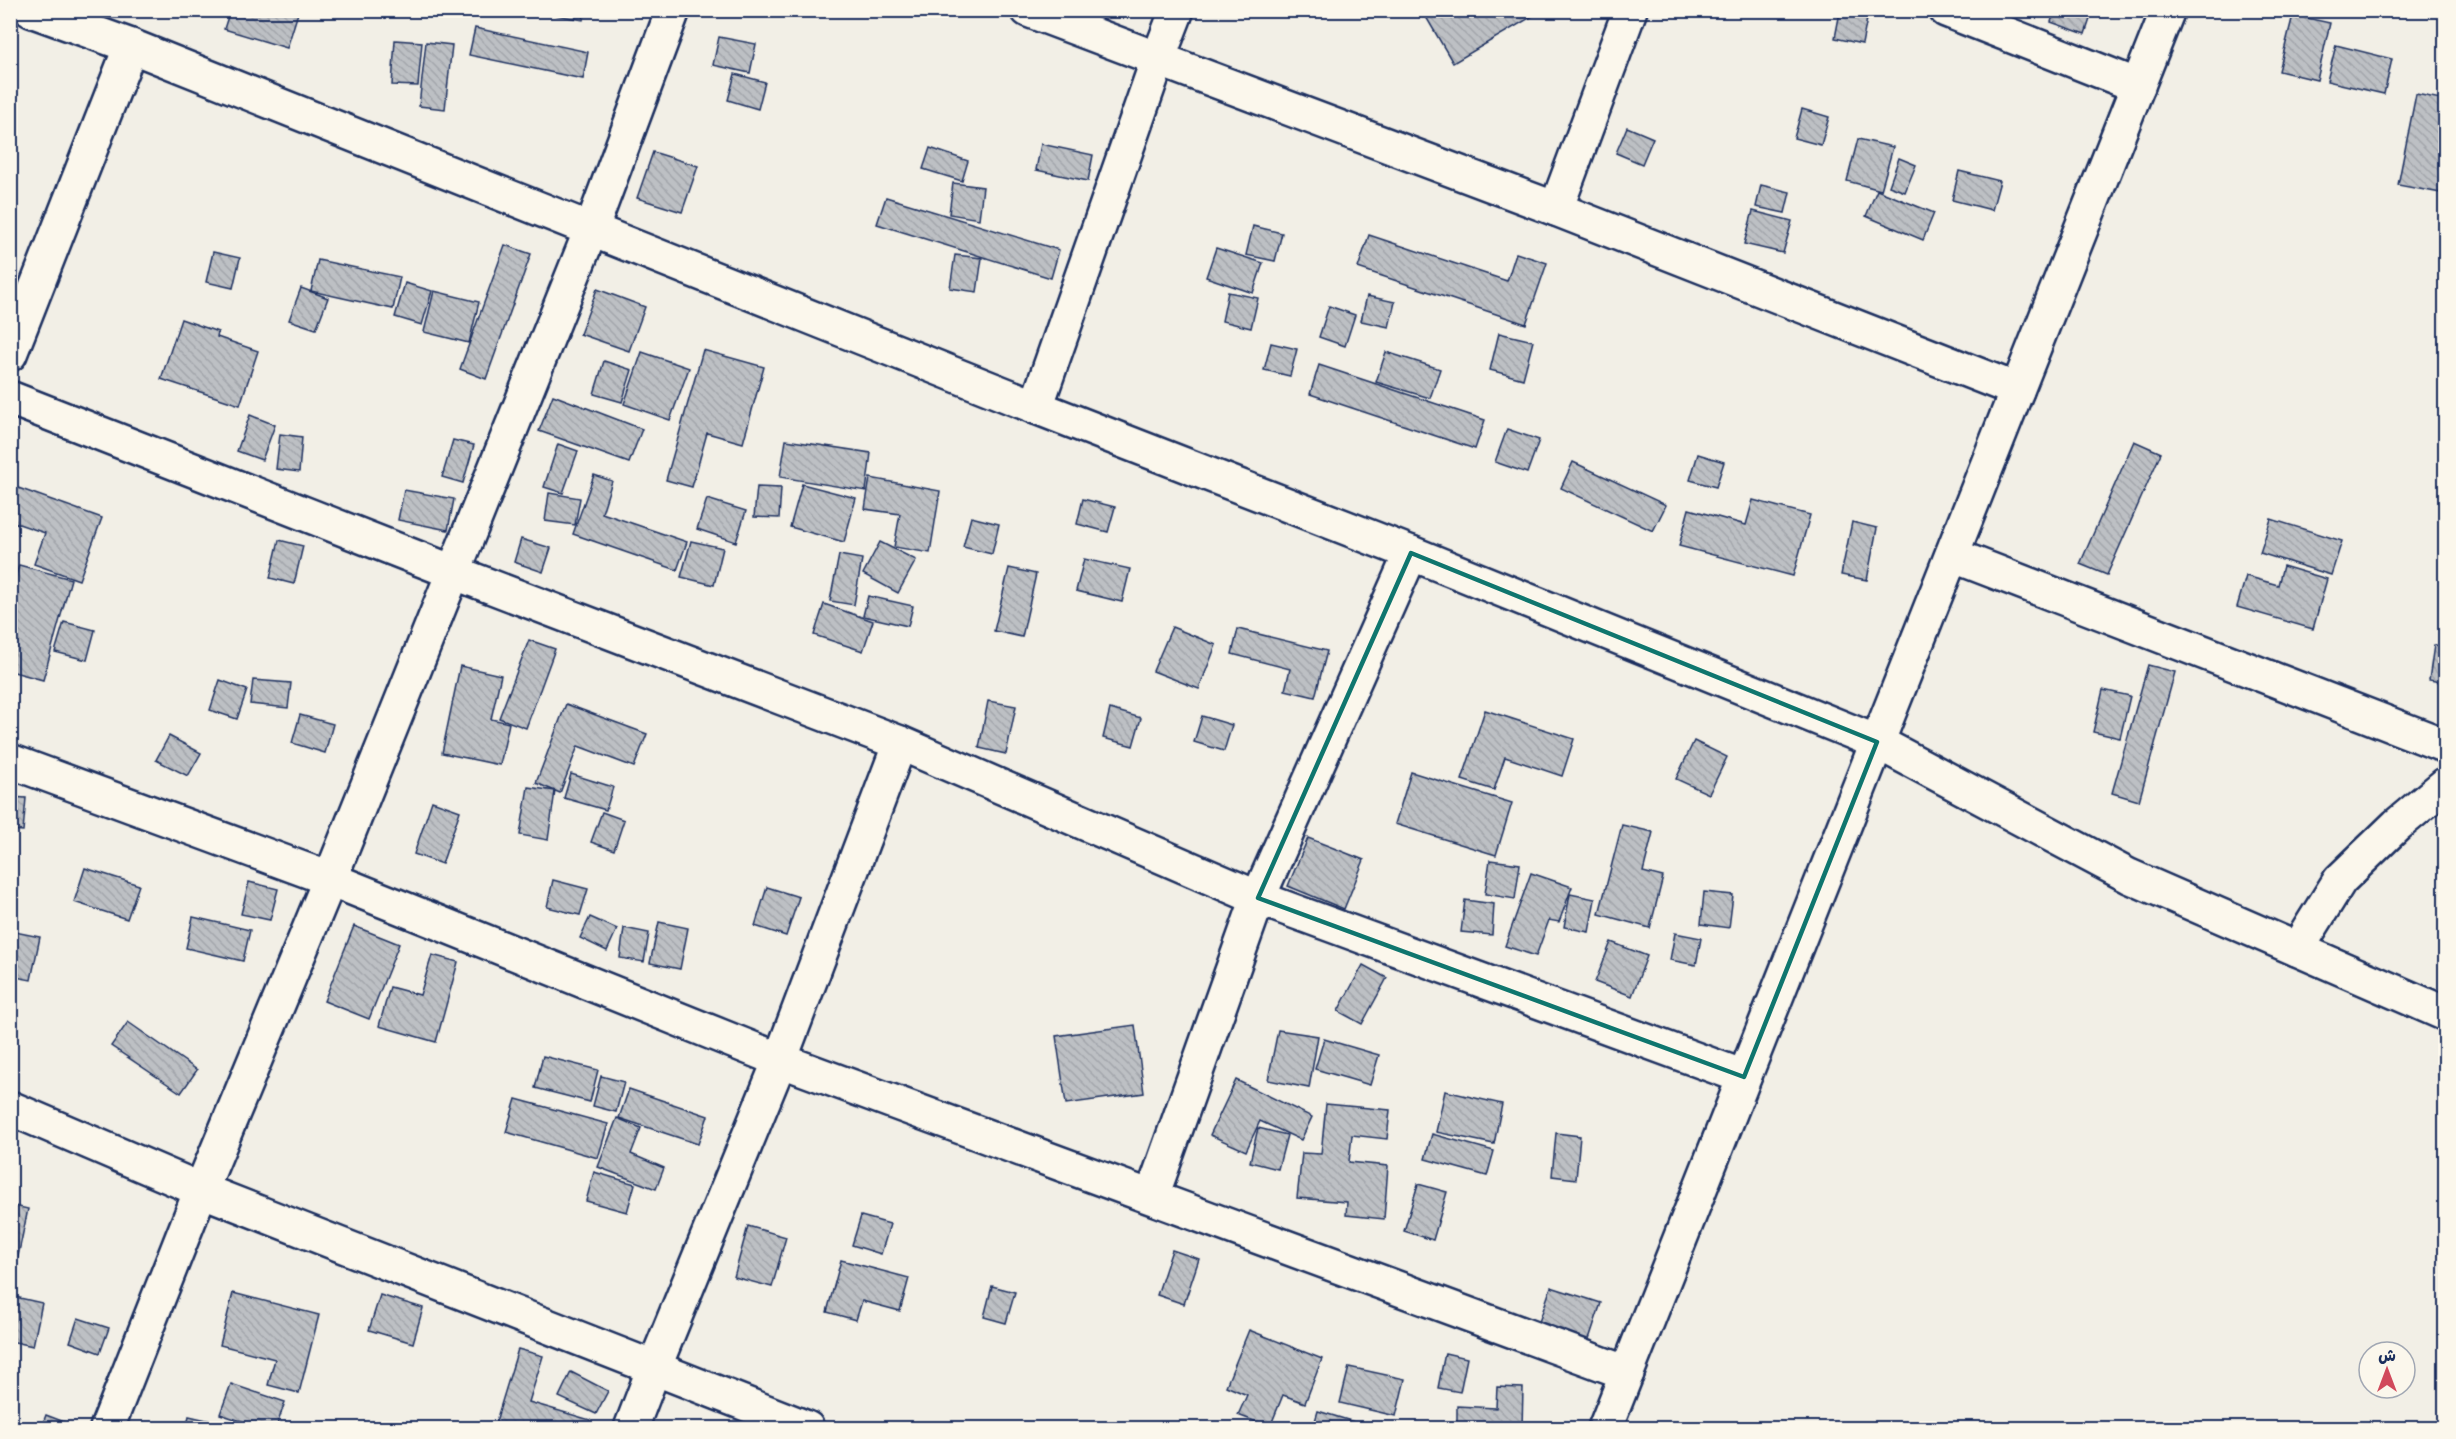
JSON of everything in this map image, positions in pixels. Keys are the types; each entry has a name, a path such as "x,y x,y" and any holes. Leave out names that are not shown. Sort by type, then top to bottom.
{"street":[{"path":"31,10 131,46 1036,407 1411,553 1877,742 2129,876 2445,1014"},
{"path":"108,1428 201,1190 330,879 591,230 673,10"},
{"path":"1028,10 1556,209 2017,390"},
{"path":"1036,407 1177,10"},
{"path":"1556,209 1630,10"},
{"path":"1946,10 2138,87"},
{"path":"1605,1428 2168,10"},
{"path":"10,354 131,46"},
{"path":"10,398 453,572 900,743 1258,898 1744,1077"},
{"path":"1152,1196 1258,898 1411,553"},
{"path":"1952,555 2445,746"},
{"path":"631,1428 780,1060 900,743"},
{"path":"10,761 330,879 780,1060 1627,1373"},
{"path":"2297,949 2340,880 2397,825 2445,784"},
{"path":"10,1108 201,1190 807,1428"}],"highlighted area":[{"path":"1411,553 1877,742 1744,1077 1258,898"}],"building":[{"path":"230,10 289,10 298,13 287,48 224,29"},
{"path":"556,10 585,10 583,20 555,15"},
{"path":"1422,10 1543,10 1453,63"},
{"path":"2055,10 2093,10 2085,34 2051,22"},
{"path":"1840,12 1867,19 1862,44 1835,38"},
{"path":"2293,15 2330,23 2317,80 2279,71"},
{"path":"475,28 588,52 583,79 469,55"},
{"path":"719,37 756,44 750,73 713,65"},
{"path":"395,40 422,42 418,86 392,85"},
{"path":"426,42 452,45 445,109 419,106"},
{"path":"2336,45 2392,59 2384,94 2327,81"},
{"path":"735,74 765,82 758,109 728,100"},
{"path":"2416,94 2446,100 2446,194 2398,185"},
{"path":"1802,109 1829,117 1821,145 1794,138"},
{"path":"1627,127 1653,138 1642,164 1616,153"},
{"path":"1858,139 1893,147 1881,190 1847,181"},
{"path":"1041,144 1093,155 1088,181 1036,170"},
{"path":"930,148 968,161 962,181 923,169"},
{"path":"653,152 698,166 682,212 637,198"},
{"path":"1899,158 1916,165 1905,192 1889,186"},
{"path":"1959,171 2000,181 1992,210 1952,200"},
{"path":"953,183 983,187 979,219 949,214"},
{"path":"1761,185 1790,192 1785,213 1756,207"},
{"path":"1877,190 1934,213 1923,240 1866,216"},
{"path":"886,197 1059,250 1051,278 877,224"},
{"path":"1753,211 1792,221 1783,253 1744,244"},
{"path":"1253,226 1282,233 1275,261 1246,255"},
{"path":"1369,235 1507,281 1516,253 1547,263 1526,324 1358,268"},
{"path":"505,245 531,254 486,379 460,369"},
{"path":"1216,248 1263,263 1253,293 1206,277"},
{"path":"213,252 240,258 233,288 206,282"},
{"path":"955,255 982,258 977,292 950,288"},
{"path":"318,260 400,277 393,309 311,291"},
{"path":"405,283 432,291 422,325 395,317"},
{"path":"301,288 328,298 316,329 289,320"},
{"path":"597,289 645,307 629,351 580,334"},
{"path":"434,291 479,302 469,343 424,332"},
{"path":"1228,292 1258,298 1251,328 1222,321"},
{"path":"1367,296 1395,302 1389,327 1361,321"},
{"path":"1329,306 1355,315 1345,346 1319,337"},
{"path":"181,319 218,332 217,337 258,351 240,405 161,379"},
{"path":"1499,333 1533,341 1523,379 1490,370"},
{"path":"1271,343 1297,349 1290,376 1264,370"},
{"path":"703,350 764,367 743,443 707,433 692,487 666,480"},
{"path":"642,352 689,368 670,420 624,404"},
{"path":"1386,352 1440,369 1430,398 1376,382"},
{"path":"604,361 632,370 622,402 594,394"},
{"path":"1319,365 1485,420 1475,449 1310,394"},
{"path":"553,395 642,429 629,463 539,431"},
{"path":"250,415 275,425 262,460 237,451"},
{"path":"1507,429 1539,440 1527,473 1495,462"},
{"path":"280,434 302,437 299,472 276,469"},
{"path":"453,440 474,445 463,483 442,477"},
{"path":"786,440 871,453 866,491 780,477"},
{"path":"2134,441 2161,453 2107,575 2080,564"},
{"path":"558,444 578,451 563,493 544,487"},
{"path":"1698,454 1724,462 1716,487 1690,480"},
{"path":"1573,462 1666,505 1653,531 1561,488"},
{"path":"594,475 612,481 602,513 687,542 677,570 573,534"},
{"path":"870,478 940,491 930,553 894,547 900,514 865,509"},
{"path":"802,484 856,498 844,542 790,527"},
{"path":"10,485 102,518 79,580 34,564 45,533 10,521"},
{"path":"757,487 781,488 779,518 754,517"},
{"path":"404,490 454,499 448,530 398,520"},
{"path":"549,493 580,498 575,525 545,521"},
{"path":"707,499 746,511 736,542 697,529"},
{"path":"1083,499 1115,507 1108,532 1077,524"},
{"path":"1753,500 1810,515 1793,576 1679,546 1689,509 1746,525"},
{"path":"971,517 999,524 992,554 963,547"},
{"path":"2271,519 2342,541 2331,575 2260,553"},
{"path":"1852,522 1877,528 1867,580 1841,575"},
{"path":"521,539 551,548 543,572 514,562"},
{"path":"279,540 303,546 294,584 270,578"},
{"path":"691,541 723,548 714,585 681,577"},
{"path":"880,542 916,560 898,593 863,574"},
{"path":"839,555 862,559 854,605 830,601"},
{"path":"1084,559 1130,569 1122,602 1076,591"},
{"path":"19,565 71,579 43,680 10,671 10,597"},
{"path":"2283,566 2327,579 2313,629 2237,607 2246,576 2278,585"},
{"path":"1009,568 1036,574 1022,637 994,631"},
{"path":"868,596 913,606 908,626 863,616"},
{"path":"824,604 873,621 863,651 814,635"},
{"path":"64,622 95,630 87,660 55,652"},
{"path":"1172,627 1216,645 1199,689 1153,671"},
{"path":"1238,629 1327,651 1315,697 1285,690 1290,669 1232,654"},
{"path":"529,640 555,649 526,728 499,718"},
{"path":"2434,645 2446,646 2446,683 2429,680"},
{"path":"2148,665 2175,672 2139,801 2112,793"},
{"path":"460,666 501,675 491,719 509,723 500,765 442,753"},
{"path":"220,680 247,690 237,719 210,710"},
{"path":"253,680 291,683 288,708 250,704"},
{"path":"2103,690 2130,696 2120,738 2093,732"},
{"path":"988,701 1016,706 1006,754 979,748"},
{"path":"566,704 647,734 634,767 578,746 560,793 536,783"},
{"path":"1110,709 1141,718 1133,746 1103,738"},
{"path":"1485,710 1574,739 1562,776 1505,757 1494,790 1462,780"},
{"path":"300,715 333,724 325,753 292,743"},
{"path":"1202,716 1232,725 1224,751 1194,742"},
{"path":"169,736 201,753 188,776 156,760"},
{"path":"1694,741 1727,757 1709,794 1676,779"},
{"path":"1411,772 1512,803 1496,855 1395,824"},
{"path":"571,774 613,787 606,810 564,798"},
{"path":"528,787 555,791 548,840 520,835"},
{"path":"10,797 26,798 23,831 10,830"},
{"path":"432,801 460,811 442,864 414,854"},
{"path":"602,812 624,820 614,850 591,842"},
{"path":"1622,825 1653,832 1643,872 1663,877 1650,928 1599,914"},
{"path":"1308,838 1364,860 1344,909 1288,886"},
{"path":"1490,860 1520,864 1515,899 1485,894"},
{"path":"85,868 139,885 127,919 74,902"},
{"path":"1531,873 1572,887 1559,922 1549,920 1536,956 1505,946"},
{"path":"553,880 588,889 580,915 547,907"},
{"path":"249,882 278,889 270,920 241,914"},
{"path":"767,887 799,897 786,936 755,926"},
{"path":"1704,892 1733,895 1729,928 1701,924"},
{"path":"1570,894 1595,899 1589,932 1564,927"},
{"path":"1465,900 1494,904 1492,935 1461,932"},
{"path":"193,917 250,930 243,961 186,948"},
{"path":"590,917 617,929 607,951 580,938"},
{"path":"659,922 688,928 680,969 650,963"},
{"path":"354,926 399,944 369,1019 324,1001"},
{"path":"624,928 649,933 644,962 620,958"},
{"path":"10,931 40,937 31,980 10,976"},
{"path":"1675,933 1701,938 1696,965 1670,960"},
{"path":"1611,942 1647,956 1632,996 1595,982"},
{"path":"432,955 458,962 436,1042 379,1026 390,987 420,995"},
{"path":"1363,965 1387,978 1362,1024 1338,1011"},
{"path":"128,1022 197,1070 181,1093 111,1046"},
{"path":"1135,1025 1144,1093 1066,1104 1056,1036"},
{"path":"1278,1030 1318,1036 1309,1088 1268,1080"},
{"path":"1324,1039 1379,1055 1370,1085 1315,1069"},
{"path":"543,1056 598,1070 590,1102 535,1088"},
{"path":"601,1076 624,1082 616,1112 593,1106"},
{"path":"1236,1080 1312,1117 1301,1140 1260,1121 1246,1151 1210,1135"},
{"path":"629,1089 708,1116 698,1144 619,1118"},
{"path":"1445,1091 1502,1104 1494,1144 1436,1132"},
{"path":"516,1099 608,1124 598,1158 506,1132"},
{"path":"1326,1104 1390,1110 1387,1139 1352,1135 1349,1162 1388,1166 1384,1219 1346,1215 1347,1202 1297,1198 1302,1153 1321,1154"},
{"path":"617,1118 641,1128 631,1154 664,1168 656,1189 598,1167"},
{"path":"1258,1128 1287,1135 1278,1169 1250,1162"},
{"path":"1556,1133 1580,1136 1576,1179 1552,1176"},
{"path":"1432,1134 1494,1151 1487,1176 1425,1159"},
{"path":"594,1172 635,1184 627,1212 586,1201"},
{"path":"1418,1184 1447,1192 1433,1240 1404,1231"},
{"path":"10,1205 28,1209 13,1280 10,1279"},
{"path":"861,1216 890,1224 881,1254 852,1245"},
{"path":"748,1226 786,1237 772,1287 734,1277"},
{"path":"1172,1250 1199,1259 1184,1304 1157,1295"},
{"path":"841,1260 909,1278 900,1311 862,1301 856,1320 827,1312"},
{"path":"992,1286 1015,1292 1006,1323 984,1317"},
{"path":"1551,1287 1601,1303 1588,1342 1538,1325"},
{"path":"233,1293 319,1315 299,1393 268,1385 275,1359 220,1345"},
{"path":"380,1295 423,1308 413,1343 369,1330"},
{"path":"11,1296 42,1303 33,1346 10,1341"},
{"path":"78,1318 109,1328 100,1353 70,1342"},
{"path":"1249,1330 1322,1359 1305,1403 1283,1395 1270,1427 1238,1415 1247,1395 1226,1386"},
{"path":"518,1349 543,1356 529,1402 590,1420 588,1428 494,1428"},
{"path":"1445,1353 1467,1358 1460,1392 1438,1388"},
{"path":"1349,1367 1405,1379 1396,1416 1340,1403"},
{"path":"571,1372 608,1391 596,1414 559,1397"},
{"path":"231,1384 285,1402 276,1428 262,1428 220,1414"},
{"path":"1497,1387 1523,1388 1522,1428 1457,1428 1457,1406 1496,1408"},
{"path":"1318,1411 1361,1424 1359,1428 1313,1428"},
{"path":"46,1415 80,1428 41,1428"},
{"path":"189,1416 216,1422 215,1428 186,1428"}]}
